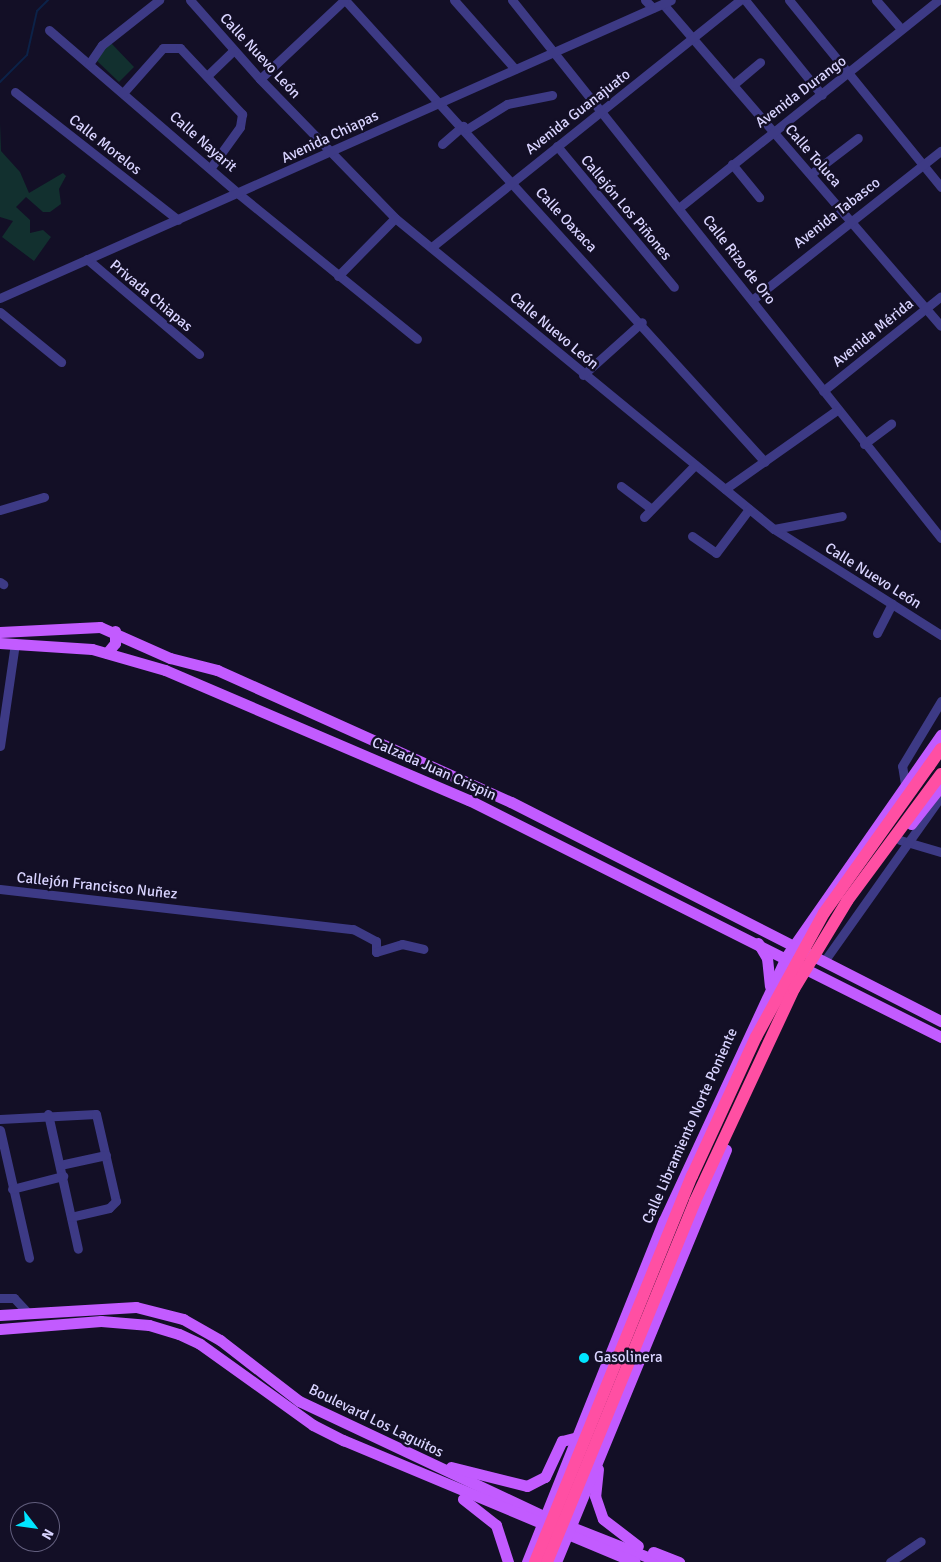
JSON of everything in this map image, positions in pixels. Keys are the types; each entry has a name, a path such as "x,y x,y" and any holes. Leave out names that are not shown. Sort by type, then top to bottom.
{"highway":[{"name":"Calle Libramiento Norte Poniente","path":"535,1562 692,1176 760,1029 824,913 941,748"},
{"path":"547,1562 695,1201 794,989 847,901 941,774"}],"main road":[{"name":"Calzada Juan Crispin","path":"0,632 100,626 114,630 170,658 217,670 511,802 822,958 941,1021"},
{"path":"92,649 90,636 100,626"},
{"path":"108,653 115,643 114,630"},
{"name":"Calzada Juan Crispin","path":"0,643 92,649 165,670 469,800 811,969 941,1037"},
{"name":"Calle Libramiento Norte Poniente","path":"527,1562 681,1180 786,957 793,944 941,735"},
{"path":"556,1562 720,1163 811,969 822,958 941,786"},
{"path":"768,932 784,933 807,924"},
{"path":"758,943 771,975 769,993"},
{"name":"Boulevard Los Laguitos","path":"0,1315 136,1307 183,1320 220,1340 299,1401 544,1521"},
{"name":"Boulevard Los Laguitos","path":"0,1329 101,1321 150,1325 178,1334 200,1344 313,1425 416,1472 544,1521"},
{"path":"422,1461 527,1486 545,1477 562,1441 578,1437"},
{"path":"600,1454 595,1496 603,1519 625,1540 679,1562"},
{"path":"416,1472 484,1512 503,1536 508,1562"},
{"path":"544,1521 635,1562"},
{"path":"568,1531 660,1562"}],"street":[{"path":"89,64 102,45 159,0"},
{"name":"Calle Nuevo León","path":"190,0 260,79 395,218 433,246 583,374 774,529 941,635"},
{"path":"260,79 345,0"},
{"name":"Calle Oaxaca","path":"345,0 465,127 511,180 642,322 765,462"},
{"path":"454,0 515,69"},
{"name":"Calle Rizo de Oro","path":"512,0 556,51 601,111 680,207 837,410 941,538"},
{"path":"644,0 653,8"},
{"name":"Avenida Guanajuato","path":"433,246 511,180 557,146 740,0"},
{"path":"745,0 822,96"},
{"path":"789,0 851,72 921,164 941,187"},
{"path":"876,0 901,29"},
{"name":"Avenida Durango","path":"680,207 773,130 822,96 938,0"},
{"name":"Avenida Chiapas","path":"0,298 86,259 240,195 331,151 667,2"},
{"name":"Calle Toluca","path":"667,2 694,38 941,326"},
{"name":"Calle Nayarit","path":"49,30 212,166 240,195 417,339"},
{"path":"123,92 167,46 180,48 243,118 212,166"},
{"path":"207,76 234,50"},
{"path":"734,84 760,62"},
{"name":"Calle Morelos","path":"15,92 178,220"},
{"path":"442,144 465,127 507,104 552,95"},
{"path":"811,174 858,138"},
{"name":"Callejón Los Piñones","path":"557,146 674,287"},
{"name":"Avenida Tabasco","path":"752,300 921,164 941,151"},
{"path":"732,164 759,197"},
{"path":"338,276 395,218"},
{"name":"Privada Chiapas","path":"86,259 199,354"},
{"name":"Avenida Mérida","path":"823,391 941,296"},
{"path":"0,312 62,362"},
{"path":"583,374 642,322"},
{"path":"725,489 837,410"},
{"path":"864,444 891,424"},
{"path":"644,517 695,465"},
{"path":"621,486 651,509"},
{"path":"0,510 44,497"},
{"path":"692,536 716,553 749,509"},
{"path":"774,529 842,516"},
{"path":"877,633 892,604"},
{"path":"0,746 15,643"},
{"path":"905,784 902,766 941,701"},
{"path":"941,796 902,841 941,852"},
{"name":"Callejón Francisco Nuñez","path":"0,889 192,909 353,929 376,941 376,952 402,944 424,949"},
{"path":"0,1119 48,1114 96,1114 115,1204 71,1217"},
{"path":"48,1114 78,1249"},
{"path":"0,1130 29,1258"},
{"path":"60,1166 106,1155"},
{"path":"12,1188 63,1176"},
{"path":"0,1298 14,1298 28,1313"},
{"path":"890,1562 921,1541"}],"green space":[{"path":"111,43 134,67 119,82 95,59"},
{"path":"0,123 1,151 20,172 29,193 63,173 66,176 59,189 61,204 50,212 43,212 26,197 16,207 30,220 30,233 43,230 51,237 34,261 2,237 13,221 0,217"}],"waterway":[{"path":"0,82 27,55 37,11 48,0"}],"place":[{"name":"Gasolinera","path":"584,1358"}]}
